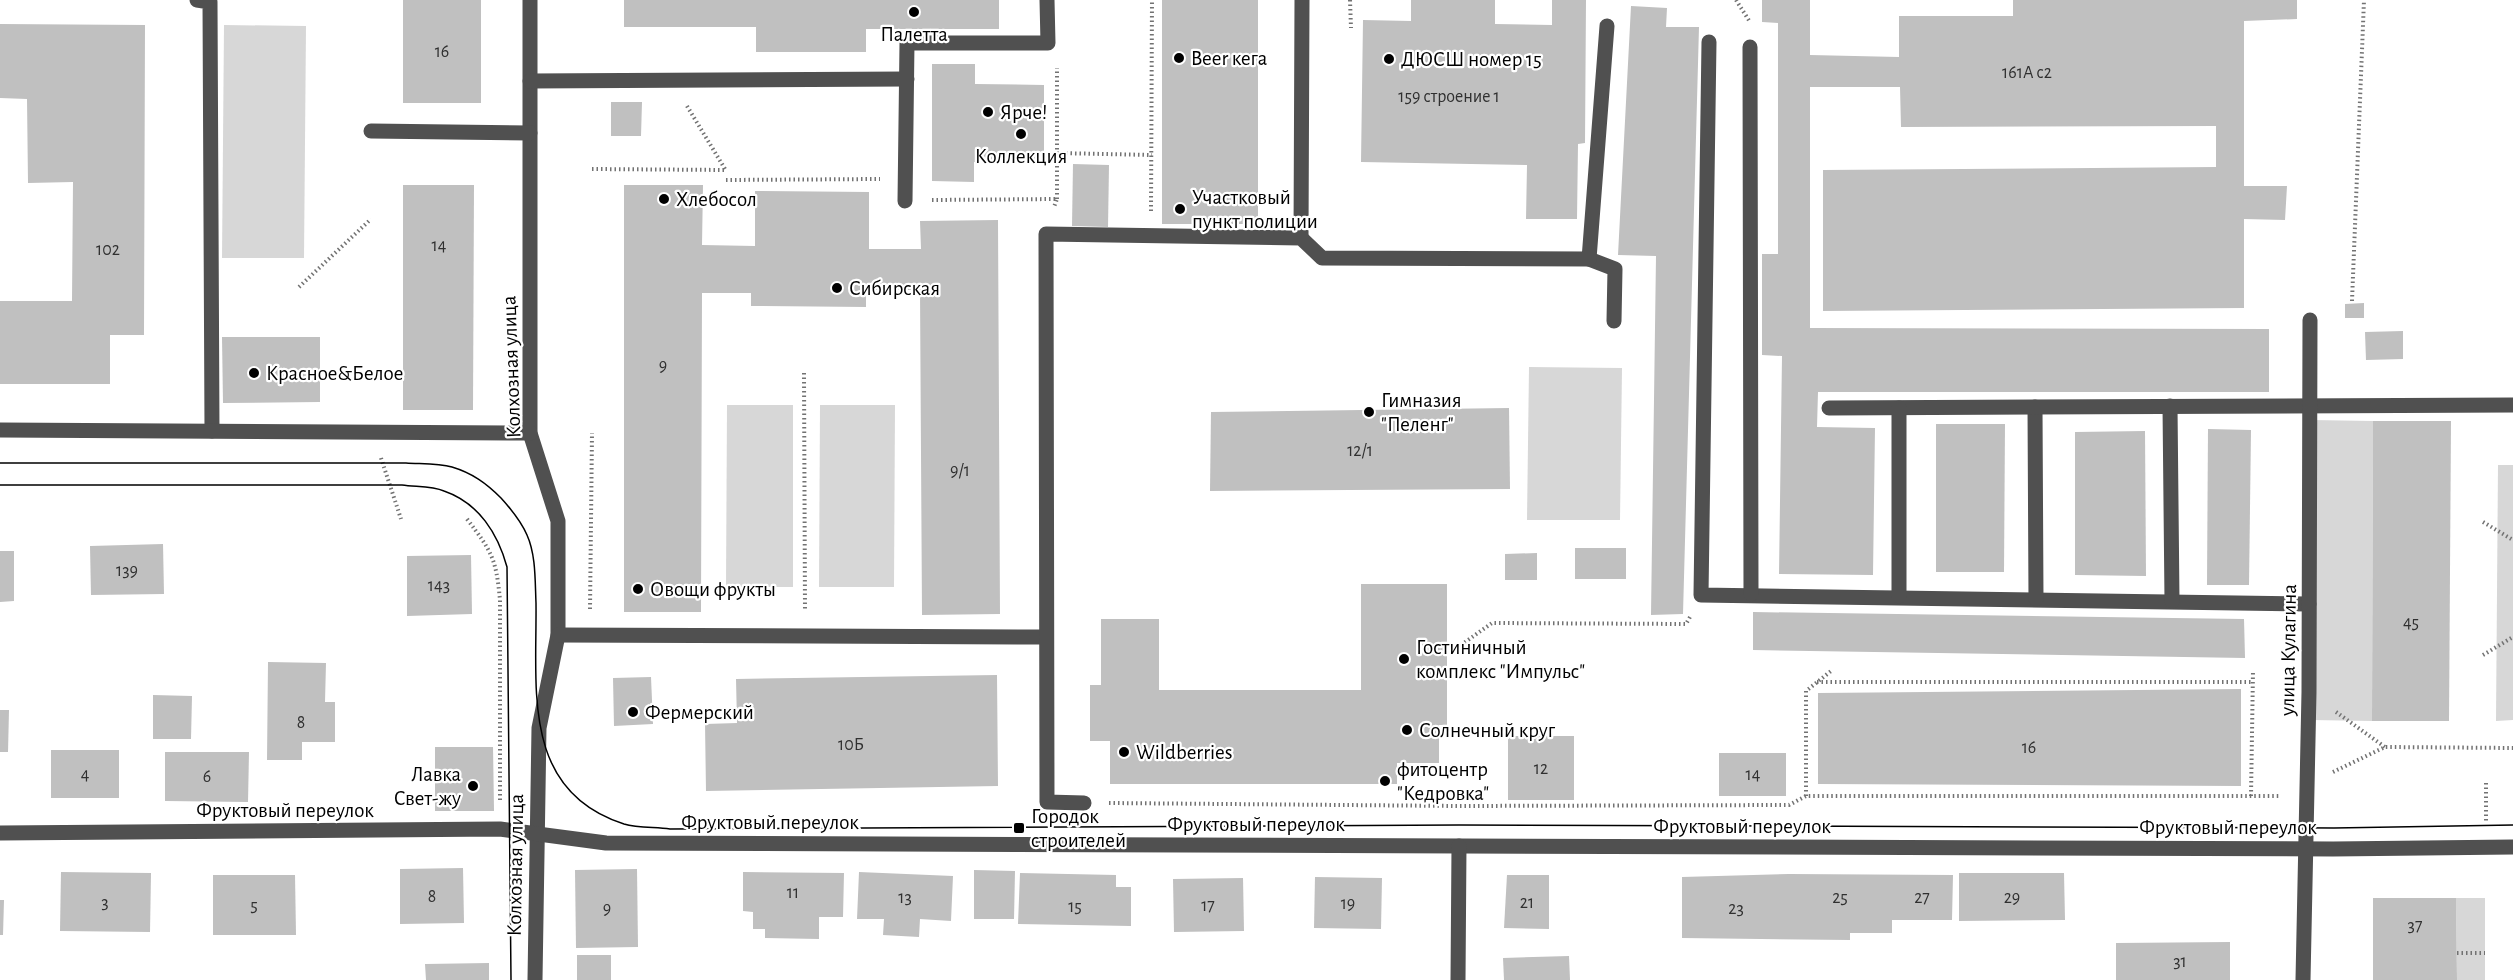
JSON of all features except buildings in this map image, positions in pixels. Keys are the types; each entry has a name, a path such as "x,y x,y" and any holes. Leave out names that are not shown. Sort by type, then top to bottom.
{"street":[{"path":"197,0 210,2 212,431"},
{"name":"Колхозная улица","path":"530,0 530,433 558,521 558,635 539,728 535,980"},
{"path":"905,201 907,43 1048,43 1047,0"},
{"path":"1301,238 1302,0"},
{"path":"1589,259 1607,26"},
{"path":"1709,42 1701,595 1899,596 2309,604"},
{"path":"1750,47 1751,594"},
{"path":"530,81 907,80"},
{"path":"371,131 530,133"},
{"path":"1084,803 1047,802 1046,234 1301,238 1322,258 1589,259 1615,269 1614,321"},
{"name":"улица Кулагина","path":"2303,980 2309,692 2310,320"},
{"path":"1828,408 2513,405"},
{"path":"2170,406 2172,601"},
{"path":"2035,407 2036,599"},
{"path":"1899,408 1899,596"},
{"path":"0,430 530,433"},
{"path":"558,635 1045,637"},
{"name":"Фруктовый переулок","path":"0,832 500,829 606,843 2513,847"},
{"path":"1458,980 1459,846"}],"path":[{"path":"1151,235 1152,0"},
{"path":"1350,0 1352,28"},
{"path":"2352,301 2364,0"},
{"path":"1046,234 1057,199 1058,66 1048,43"},
{"path":"592,169 726,170 671,80"},
{"path":"1057,153 1152,155"},
{"path":"726,180 905,179"},
{"path":"905,201 1057,199"},
{"path":"299,287 371,219"},
{"path":"804,373 805,636"},
{"path":"372,432 401,519"},
{"path":"590,635 592,433"},
{"path":"468,519 490,549 497,569 500,600 500,829"},
{"path":"2483,522 2513,540"},
{"path":"1461,645 1492,623 1686,624 1701,595"},
{"path":"2483,655 2513,637"},
{"path":"1806,796 1806,691 1831,671"},
{"path":"2251,796 2253,671"},
{"path":"1817,682 2253,682"},
{"path":"2309,692 2385,747"},
{"path":"1084,803 1459,806 1789,805 1806,796 2251,796 2306,790 2385,747 2513,748"},
{"path":"2485,847 2486,783"},
{"path":"2457,953 2485,953"}],"shaded area":[{"path":"224,25 306,26 304,258 222,258"},
{"path":"1529,367 1622,368 1620,520 1527,520"},
{"path":"727,405 793,405 793,587 726,587"},
{"path":"820,405 895,405 894,587 819,587"},
{"path":"2311,420 2373,421 2372,721 2311,720"},
{"path":"2498,465 2513,465 2513,720 2496,721"},
{"path":"2456,898 2485,898 2485,980 2457,980"}],"tram line":[{"path":"0,463 406,463 447,466 472,475 490,488 516,515 530,543 535,577 537,702 542,733 551,762 567,788 591,809 624,824 635,826 670,829 1459,825 2334,828 2513,825"},
{"path":"0,485 402,485 439,489 456,496 477,512 492,532 507,567 511,980"}],"place":[{"name":"Палетта","path":"914,12"},
{"name":"Beer кега","path":"1179,58"},
{"name":"ДЮСШ номер 15","path":"1389,59"},
{"name":"Ярче!","path":"988,112"},
{"name":"Коллекция","path":"1021,134"},
{"name":"Хлебосол","path":"664,199"},
{"name":"Участковый пункт полиции","path":"1180,209"},
{"name":"Сибирская","path":"837,288"},
{"name":"Красное&Белое","path":"254,373"},
{"name":"Гимназия \"Пеленг\"","path":"1369,412"},
{"name":"Овощи фрукты","path":"638,589"},
{"name":"Гостиничный комплекс \"Импульс\"","path":"1404,659"},
{"name":"Фермерский","path":"633,712"},
{"name":"Солнечный круг","path":"1407,730"},
{"name":"Wildberries","path":"1124,752"},
{"name":"фитоцентр \"Кедровка\"","path":"1385,781"},
{"name":"Лавка Свет-жу","path":"473,786"},
{"name":"Городок строителей","path":"1019,828"}]}
